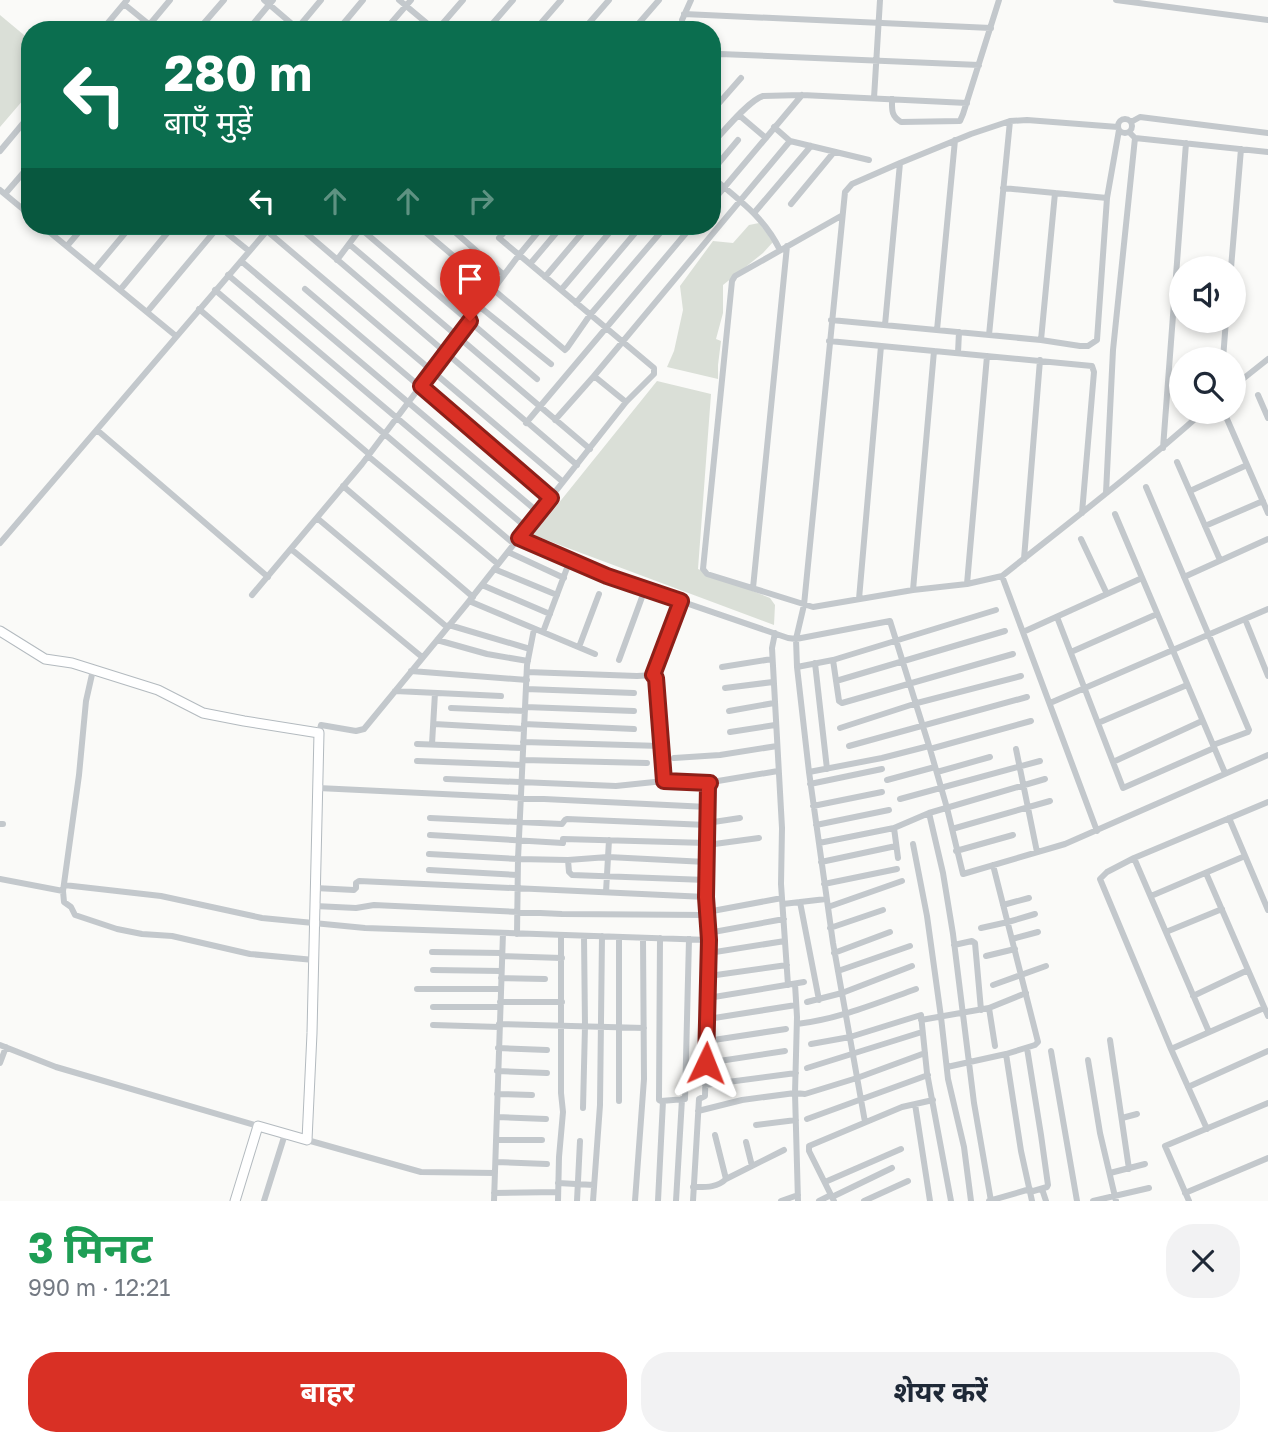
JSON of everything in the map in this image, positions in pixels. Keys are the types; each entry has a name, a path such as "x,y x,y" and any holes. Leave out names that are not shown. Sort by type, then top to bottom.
{"street":[{"path":"155,21 170,0"},
{"path":"206,21 224,0"},
{"path":"304,21 321,0"},
{"path":"346,21 363,0"},
{"path":"399,0 408,3 427,21"},
{"path":"444,21 463,0"},
{"path":"494,21 513,0"},
{"path":"543,21 561,0"},
{"path":"591,21 609,0"},
{"path":"641,21 659,0"},
{"path":"679,0 689,3 682,21"},
{"path":"874,98 880,0"},
{"path":"892,99 891,111 903,123 957,122 961,119 999,0"},
{"path":"1116,0 1165,3 1268,20"},
{"path":"109,21 125,2 143,21"},
{"path":"255,21 269,2 289,21"},
{"path":"393,21 408,3"},
{"path":"684,14 991,29"},
{"path":"721,54 979,65"},
{"path":"721,101 741,78"},
{"path":"721,135 757,97 802,94 967,103"},
{"path":"721,191 802,94"},
{"path":"740,116 766,138"},
{"path":"831,320 1088,346 1097,340 1107,198 1119,122 1123,119 1131,122 1140,117 1268,133"},
{"path":"865,1122 830,928 810,784 796,639 804,605 845,192 852,184 900,163 1010,121 1027,120 1118,129 1124,133 1129,132 1135,138 1268,152"},
{"path":"989,335 1010,121"},
{"path":"1129,132 1131,122"},
{"path":"0,151 21,126"},
{"path":"774,128 790,141 869,160"},
{"path":"1106,493 1113,350 1135,138"},
{"path":"721,160 738,140"},
{"path":"721,224 790,141"},
{"path":"937,330 955,141"},
{"path":"1163,447 1186,143"},
{"path":"754,213 811,146"},
{"path":"1232,256 1241,149"},
{"path":"791,204 834,152"},
{"path":"885,325 900,163"},
{"path":"21,174 2,192 21,208"},
{"path":"721,184 754,213 772,234 780,250"},
{"path":"1003,188 1107,198"},
{"path":"1041,340 1055,193"},
{"path":"841,216 735,276 731,284 703,569 706,574 813,607 967,584 1002,576 1189,424"},
{"path":"53,235 176,336"},
{"path":"67,246 76,235"},
{"path":"95,269 123,235"},
{"path":"120,290 166,235"},
{"path":"146,312 211,235"},
{"path":"230,235 249,251"},
{"path":"0,543 263,235"},
{"path":"277,235 563,482"},
{"path":"308,235 577,465"},
{"path":"337,260 356,235"},
{"path":"371,235 537,379"},
{"path":"429,235 565,349 590,315 658,235"},
{"path":"458,235 504,275"},
{"path":"307,1140 321,725 361,730 482,585 626,402 655,371 499,238 502,235"},
{"path":"252,595 384,435 535,235"},
{"path":"530,264 554,235"},
{"path":"545,277 580,235"},
{"path":"561,290 607,235"},
{"path":"576,303 633,235"},
{"path":"527,423 685,235"},
{"path":"555,420 712,235"},
{"path":"349,244 590,449"},
{"path":"754,588 788,246"},
{"path":"241,261 539,513"},
{"path":"228,275 527,528"},
{"path":"305,289 551,498"},
{"path":"215,290 514,544"},
{"path":"480,307 551,364"},
{"path":"199,309 496,567 557,595"},
{"path":"958,353 959,332"},
{"path":"829,341 1040,360 1094,368 1082,513"},
{"path":"859,599 881,346"},
{"path":"913,590 934,351"},
{"path":"967,584 987,356"},
{"path":"1246,376 1268,359"},
{"path":"1024,559 1040,360"},
{"path":"594,376 626,402"},
{"path":"1258,395 1268,418"},
{"path":"1229,424 1268,513"},
{"path":"97,430 268,577"},
{"path":"1177,462 1220,560"},
{"path":"1190,491 1247,465"},
{"path":"343,486 471,598 534,629 595,654"},
{"path":"1057,617 1122,788 1248,732 1146,487"},
{"path":"1205,526 1263,501"},
{"path":"1115,514 1225,774"},
{"path":"317,518 448,626 530,649"},
{"path":"519,538 607,576 788,638 796,639 890,621 942,789 963,874 1065,844 1266,755 1268,765"},
{"path":"1081,539 1107,594"},
{"path":"1184,577 1268,539"},
{"path":"291,549 422,657"},
{"path":"508,552 564,578"},
{"path":"543,632 570,560"},
{"path":"1002,576 1097,831"},
{"path":"1023,632 1142,578"},
{"path":"482,585 550,614"},
{"path":"620,660 645,589"},
{"path":"579,647 599,594"},
{"path":"653,675 681,601"},
{"path":"1050,704 1268,609"},
{"path":"797,667 833,660 996,610"},
{"path":"1071,652 1157,614"},
{"path":"1245,619 1268,676"},
{"path":"517,934 517,875 526,688 534,629"},
{"path":"0,631 45,659 72,663 158,690 202,713 319,733"},
{"path":"836,681 1005,631"},
{"path":"775,633 772,659 782,828 782,901 787,965 796,1005 797,1024 795,1093 798,1198 781,1201"},
{"path":"437,640 487,654 528,661"},
{"path":"1259,654 1268,651"},
{"path":"833,660 839,701 842,703 1013,654"},
{"path":"722,667 772,659"},
{"path":"815,663 827,769"},
{"path":"93,670 86,701 64,902 71,907 75,915 117,929 172,936 250,954 314,960"},
{"path":"411,671 527,676 653,675"},
{"path":"653,675 656,678 664,781"},
{"path":"841,727 917,703 1020,676"},
{"path":"725,688 773,682"},
{"path":"1098,723 1187,685"},
{"path":"526,688 634,693"},
{"path":"394,691 501,696"},
{"path":"432,744 435,693"},
{"path":"849,746 1027,697"},
{"path":"729,710 774,703"},
{"path":"451,708 634,711"},
{"path":"809,772 930,748 1031,721"},
{"path":"1113,762 1202,721"},
{"path":"434,724 634,729"},
{"path":"730,732 775,725"},
{"path":"417,744 662,746"},
{"path":"674,758 720,755 776,746"},
{"path":"1016,749 1037,852"},
{"path":"887,780 990,757"},
{"path":"416,761 647,763"},
{"path":"900,799 1040,761"},
{"path":"810,784 881,769"},
{"path":"446,779 616,786 664,781 710,783 778,771"},
{"path":"818,843 894,828 947,808 1045,779"},
{"path":"693,1201 699,1099 705,1096 709,976 706,862 710,783"},
{"path":"318,788 708,807"},
{"path":"813,807 882,792"},
{"path":"952,829 1050,801"},
{"path":"1206,1129 1100,877 1134,858 1268,802"},
{"path":"816,825 890,810"},
{"path":"929,814 943,873 974,1103 991,1201 1012,1198 1048,1185 1027,1048"},
{"path":"430,818 563,824 567,819 707,824 740,818"},
{"path":"1229,818 1268,910"},
{"path":"894,828 898,858"},
{"path":"430,835 563,843 563,839 707,844 759,838"},
{"path":"957,852 1013,835"},
{"path":"606,892 609,840"},
{"path":"913,844 928,916 948,1079 964,1147 971,1201"},
{"path":"821,862 896,846"},
{"path":"429,854 518,859 568,860 608,857 706,862"},
{"path":"1151,896 1245,856"},
{"path":"1134,858 1209,1032"},
{"path":"568,860 569,872 572,875 706,880"},
{"path":"947,1067 1006,1054 1038,1042 993,865"},
{"path":"824,884 897,869"},
{"path":"429,870 517,875"},
{"path":"1206,873 1268,1016"},
{"path":"0,879 64,888 161,896 262,918 365,928 689,939 709,937 784,919"},
{"path":"316,888 354,890 359,881 706,897"},
{"path":"828,907 902,881"},
{"path":"315,906 356,908 374,905 517,912 707,913 782,901 800,902 826,898"},
{"path":"1003,905 1029,898"},
{"path":"800,902 819,1000"},
{"path":"1166,932 1222,909"},
{"path":"830,928 883,910"},
{"path":"981,928 1035,914"},
{"path":"834,953 890,932"},
{"path":"1012,939 1038,932"},
{"path":"503,933 494,1197 558,1192"},
{"path":"558,1201 563,1112 561,935"},
{"path":"583,1108 584,936"},
{"path":"593,1201 600,1105 602,936"},
{"path":"619,937 619,1101"},
{"path":"635,1201 644,1079 643,938"},
{"path":"660,938 659,1100 682,1099"},
{"path":"676,1201 682,1099 685,1098 689,939"},
{"path":"954,946 972,941 975,943 981,1010"},
{"path":"709,953 785,942"},
{"path":"838,971 911,946"},
{"path":"986,956 1015,949"},
{"path":"432,952 562,958"},
{"path":"709,976 787,965"},
{"path":"807,1002 842,993 912,966"},
{"path":"993,985 1046,966"},
{"path":"433,970 545,979"},
{"path":"1193,996 1248,971"},
{"path":"708,998 804,982"},
{"path":"417,989 500,989"},
{"path":"797,1024 846,1015 916,989"},
{"path":"921,1020 989,1008 1026,993"},
{"path":"433,1007 562,1002"},
{"path":"708,1019 796,1005"},
{"path":"989,1008 995,1045"},
{"path":"1171,1049 1265,1008"},
{"path":"811,1044 850,1037 921,1015 928,1075 951,1201"},
{"path":"643,1019 659,1020"},
{"path":"433,1025 643,1028"},
{"path":"707,1041 786,1029"},
{"path":"807,1068 922,1032"},
{"path":"1110,1040 1129,1169"},
{"path":"0,1063 3,1046 56,1067 421,1172 495,1173"},
{"path":"498,1048 547,1050"},
{"path":"706,1063 785,1051"},
{"path":"1051,1051 1077,1201"},
{"path":"1188,1087 1268,1051"},
{"path":"698,1111 742,1100 805,1094 857,1079 925,1053"},
{"path":"1006,1054 1021,1151 1032,1201"},
{"path":"1088,1060 1100,1133 1116,1198"},
{"path":"497,1072 547,1073"},
{"path":"705,1085 796,1073"},
{"path":"807,1119 928,1075"},
{"path":"497,1094 532,1095"},
{"path":"832,1198 809,1146 902,1107 933,1100"},
{"path":"658,1201 663,1101"},
{"path":"1189,1201 1165,1146 1268,1103"},
{"path":"915,1104 930,1201"},
{"path":"1122,1118 1137,1114"},
{"path":"497,1117 546,1119"},
{"path":"756,1125 796,1120"},
{"path":"235,1201 258,1126"},
{"path":"264,1201 285,1134"},
{"path":"715,1135 726,1179"},
{"path":"496,1140 542,1140"},
{"path":"577,1201 580,1141"},
{"path":"746,1142 752,1166"},
{"path":"825,1182 901,1149"},
{"path":"693,1187 721,1184 784,1150"},
{"path":"1185,1193 1268,1158"},
{"path":"496,1162 547,1164"},
{"path":"1110,1173 1145,1164"},
{"path":"819,1201 832,1198 892,1168"},
{"path":"864,1201 908,1181"},
{"path":"558,1183 594,1185"},
{"path":"1093,1200 1116,1198 1149,1188"},
{"path":"1042,1189 1046,1201"}],"shaded area":[{"path":"0,15 21,32 21,102 0,127"},
{"path":"759,223 773,242 723,285 723,313 716,339 721,341 718,379 667,367 674,351 683,310 680,286 713,241 733,243 749,225"},
{"path":"657,381 711,394 698,569 770,598 775,605 774,625 533,535"}],"route":[{"path":"470,321 421,386 551,498 519,538 607,576 681,601 653,675 656,678 664,781 710,783 706,897 709,940 706,1063"}]}
